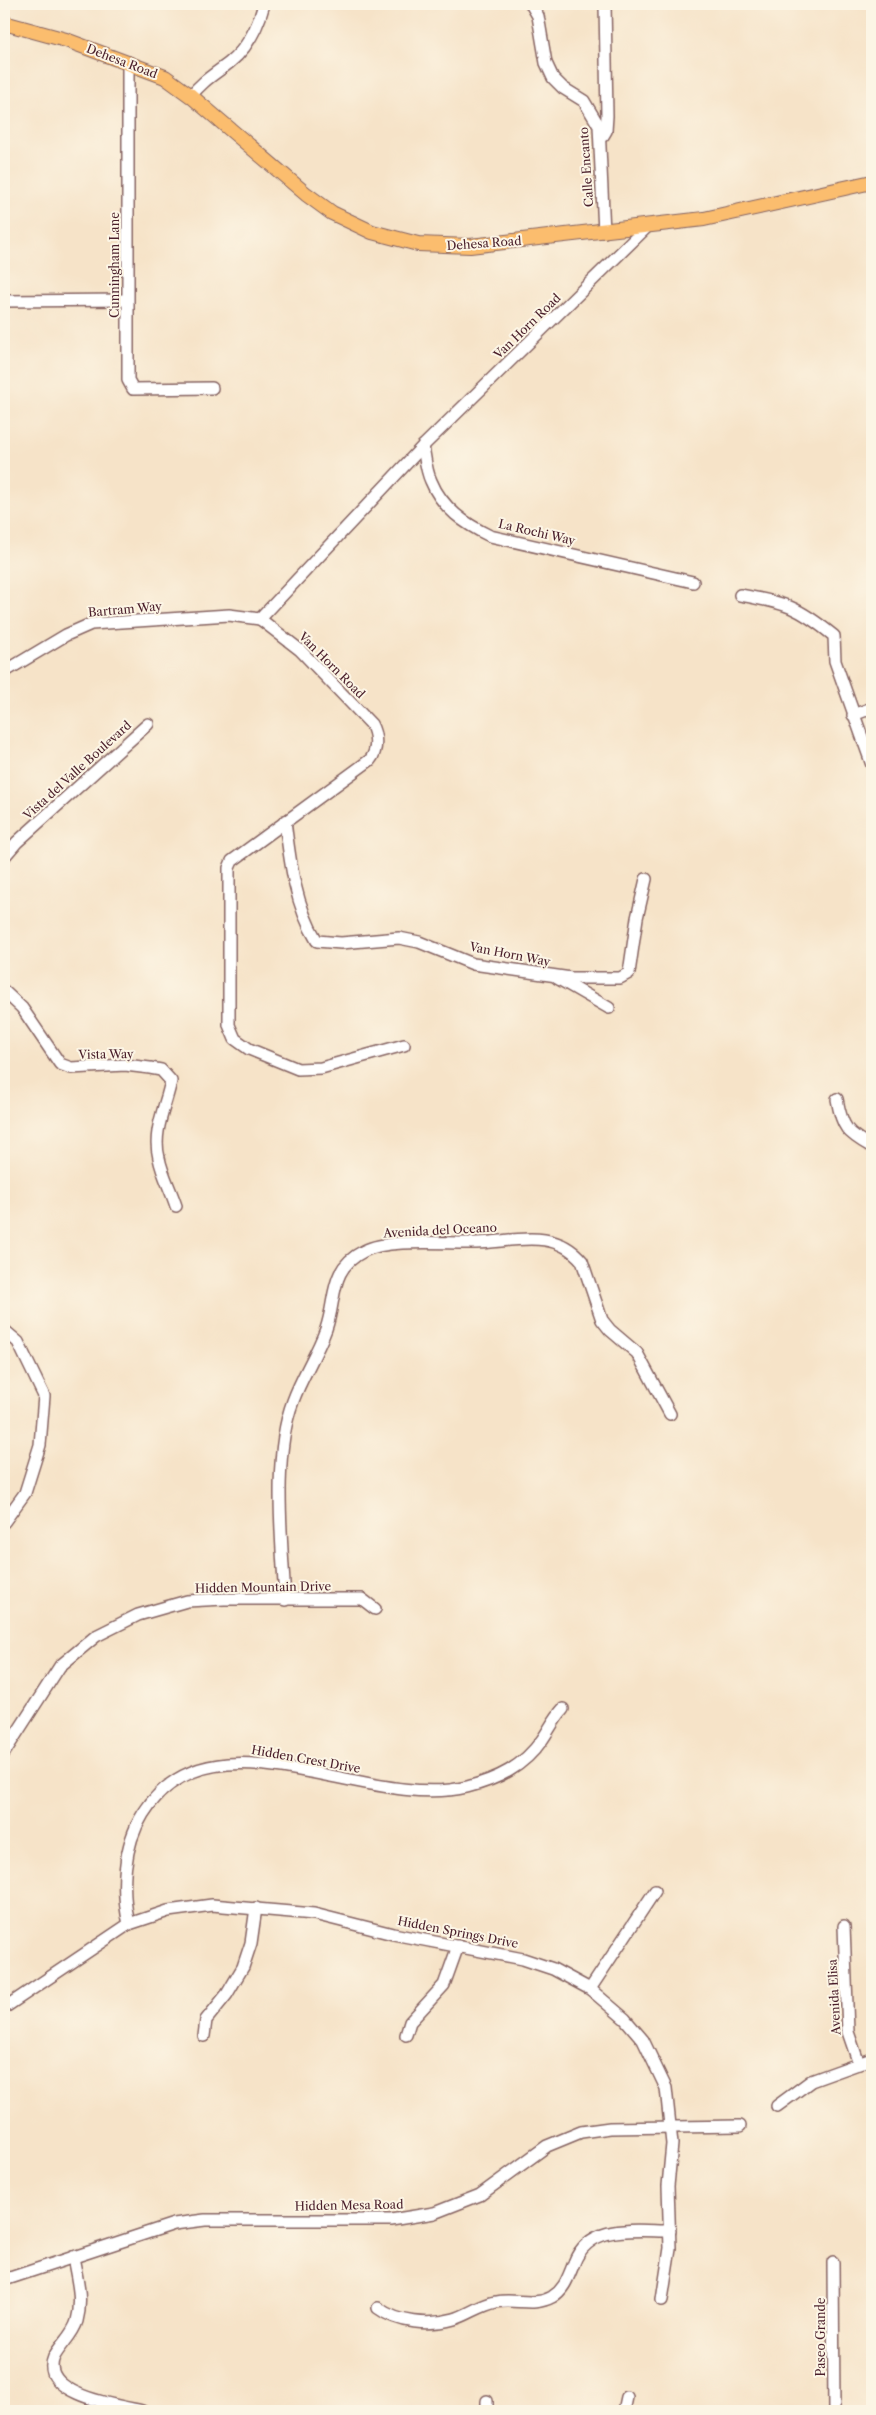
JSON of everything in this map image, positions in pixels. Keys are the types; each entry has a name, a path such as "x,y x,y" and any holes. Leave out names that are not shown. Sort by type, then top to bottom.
{"main road":[{"name":"Dehesa Road","path":"4,23 66,40 165,77 192,96 306,194 345,220 386,237 418,244 452,247 604,232 704,219 872,182"}],"street":[{"path":"192,96 202,82 230,62 243,49 257,24 264,4"},
{"name":"Calle Encanto","path":"531,4 538,16 546,64 554,78 563,88 584,101 599,126 604,232"},
{"path":"600,139 606,131 605,4"},
{"name":"Cunningham Lane","path":"128,62 128,380 133,389 212,388"},
{"name":"Van Horn Road","path":"404,1045 321,1068 298,1069 249,1048 235,1039 229,1026 229,868 236,857 370,760 376,745 375,731 300,650 260,620 423,446 649,225"},
{"path":"4,300 127,300"},
{"name":"La Rochi Way","path":"423,446 430,480 447,507 474,529 490,536 693,582"},
{"path":"740,595 791,606 808,614 834,636 835,661 872,765"},
{"name":"Bartram Way","path":"4,672 66,635 91,624 229,615 260,620"},
{"path":"853,715 872,708"},
{"name":"Vista del Valle Boulevard","path":"4,857 148,724"},
{"name":"Van Horn Way","path":"286,821 290,864 306,923 317,941 341,943 399,938 419,942 472,964 551,975 609,1008"},
{"path":"551,975 570,978 620,978 629,972 637,918 646,879"},
{"name":"Vista Way","path":"4,991 22,1008 60,1064 71,1068 124,1065 150,1068 161,1070 171,1081 158,1130 157,1144 159,1158 176,1206"},
{"path":"837,1099 841,1120 853,1136 872,1147"},
{"name":"Avenida del Oceano","path":"285,1600 281,1499 286,1428 293,1401 327,1328 336,1282 350,1262 364,1251 396,1244 478,1243 532,1237 557,1242 577,1255 582,1261 602,1320 610,1330 637,1353 670,1414"},
{"path":"4,1330 18,1342 44,1396 40,1444 25,1493 4,1522"},
{"name":"Hidden Mountain Drive","path":"4,1753 60,1666 108,1628 154,1609 187,1601 362,1599 375,1609"},
{"name":"Hidden Crest Drive","path":"129,1924 124,1904 124,1883 129,1847 136,1827 147,1808 162,1791 191,1772 212,1765 246,1762 401,1790 437,1791 461,1788 490,1780 517,1767 540,1742 562,1709"},
{"path":"590,1989 655,1891"},
{"name":"Hidden Springs Drive","path":"4,2008 129,1924 168,1911 197,1906 228,1904 314,1914 393,1934 538,1963 567,1975 590,1989 616,2009 643,2040 666,2088 671,2128 668,2186 670,2248 662,2300"},
{"path":"204,2036 206,2020 227,1994 243,1967 251,1943 256,1908"},
{"name":"Avenida Elisa","path":"844,1926 848,2032 859,2064"},
{"path":"406,2035 410,2022 444,1985 458,1946"},
{"path":"777,2106 811,2081 872,2059"},
{"name":"Hidden Mesa Road","path":"4,2280 160,2228 186,2222 205,2220 391,2220 422,2216 452,2207 480,2195 547,2146 581,2132 610,2128 740,2126"},
{"path":"378,2308 391,2318 431,2323 455,2319 475,2308 498,2301 538,2302 550,2298 560,2290 567,2281 578,2254 596,2237 611,2231 670,2230"},
{"path":"73,2257 81,2298 76,2324 54,2358 52,2370 56,2378 81,2396 142,2411"},
{"name":"Paseo Grande","path":"833,2262 834,2411"},
{"path":"624,2411 627,2398"}]}
